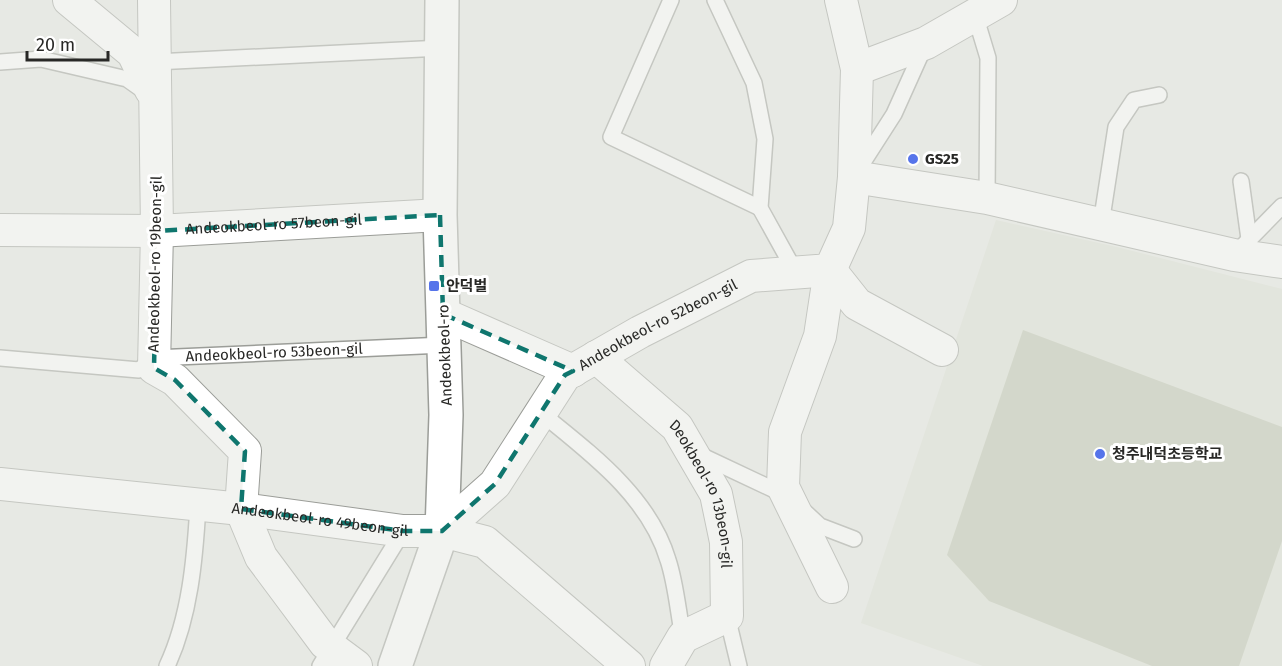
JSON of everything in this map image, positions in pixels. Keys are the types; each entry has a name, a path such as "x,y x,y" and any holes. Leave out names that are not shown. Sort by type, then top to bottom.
{"street":[{"path":"69,0 134,53 156,99"},
{"name":"Andeokbeol-ro 19beon-gil","path":"154,0 157,231 154,368 175,380 245,451 241,509 261,557 336,660"},
{"name":"Andeokbeol-ro","path":"395,666 442,531 446,414 440,215 442,0"},
{"path":"832,587 783,487 785,432 820,336 830,270 849,228 854,177 857,69 841,0"},
{"path":"857,69 926,43 988,7"},
{"path":"854,177 987,198 1101,224 1242,247 1282,262"},
{"name":"Andeokbeol-ro 57beon-gil","path":"0,230 157,231 440,215"},
{"path":"830,270 857,304 942,350"},
{"name":"Andeokbeol-ro 52beon-gil","path":"442,531 495,484 565,375 640,332 751,276 830,270"},
{"path":"444,330 584,364"},
{"name":"Deokbeol-ro 13beon-gil","path":"584,364 627,387 677,427 716,494 726,542 726,616"},
{"name":"Andeokbeol-ro 49beon-gil","path":"0,484 241,509 403,531 442,531 485,542 628,666"},
{"path":"666,666 683,637 726,616"}],"lane":[{"path":"671,0 611,137 760,208"},
{"path":"716,0 754,83 765,139 760,208 796,273"},
{"path":"987,198 988,7"},
{"path":"854,177 894,114 926,43"},
{"path":"155,62 442,48"},
{"path":"0,62 40,59 126,79 156,99"},
{"path":"1101,224 1116,127 1134,100 1159,95"},
{"path":"1241,181 1242,247"},
{"path":"1242,247 1282,206"},
{"name":"Andeokbeol-ro 53beon-gil","path":"0,358 139,370 154,358 444,330"},
{"path":"540,413 598,460 644,510 668,559 683,637"},
{"path":"692,452 787,496 820,526 854,539"},
{"path":"167,666 180,632 195,552 198,505"},
{"path":"336,660 403,531"},
{"name":"Deokbeol-ro 13beon-gil","path":"726,616 739,666"}],"highlighted area":[{"path":"440,215 443,314 573,371 565,375 495,484 442,531 403,531 241,509 245,451 175,380 154,368 157,231"}],"shaded area":[{"name":"청주내덕초등학교","path":"996,220 1117,247 1282,289 1282,666 983,666 861,623"}],"green space":[{"path":"1023,330 1282,427 1282,541 1239,666 1152,666 989,601 947,555"}],"place":[{"name":"GS25","path":"913,159"},
{"name":"안덕벌","path":"434,286"},
{"name":"청주내덕초등학교","path":"1100,454"}]}
